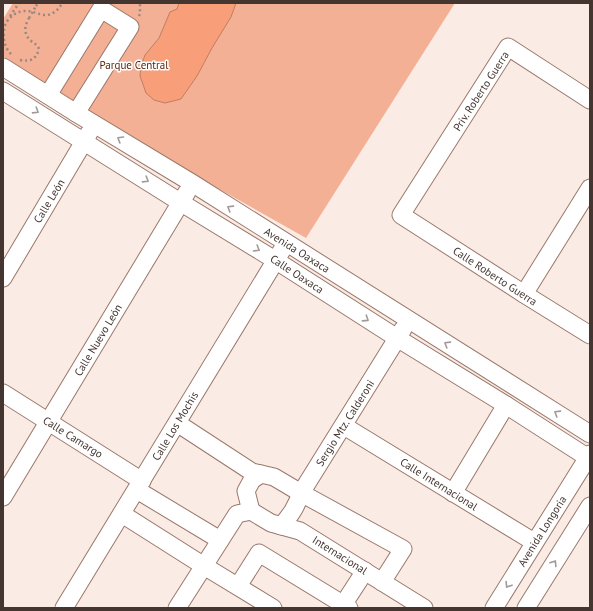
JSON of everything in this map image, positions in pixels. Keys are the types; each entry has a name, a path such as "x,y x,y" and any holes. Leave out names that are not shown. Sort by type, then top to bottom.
{"street":[{"path":"48,95 101,9 130,27 76,113"},
{"name":"Priv. Roberto Guerra","path":"401,215 508,47 590,100"},
{"name":"Avenida Oaxaca","path":"3,67 590,434"},
{"name":"Calle Oaxaca","path":"3,91 589,457"},
{"name":"Calle León","path":"3,278 95,124"},
{"name":"Calle Nuevo León","path":"3,497 192,184"},
{"path":"524,294 590,188"},
{"name":"Calle Roberto Guerra","path":"401,215 590,335"},
{"name":"Calle Los Mochis","path":"64,608 286,243"},
{"name":"Sergio Mtz. Calderoni","path":"281,526 297,505 301,493 409,321"},
{"name":"Calle Camargo","path":"3,393 49,422 220,540"},
{"path":"453,493 506,405"},
{"path":"177,423 252,472 274,477 403,549 382,582"},
{"name":"Calle Internacional","path":"344,426 534,542"},
{"name":"Avenida Longoria","path":"494,608 534,542 589,457"},
{"path":"177,608 237,514 251,511 246,492 252,480 261,474"},
{"path":"526,608 590,506"},
{"name":"Internacional","path":"251,511 271,523 300,531 424,608"},
{"path":"122,514 273,608"},
{"path":"238,586 259,553 344,607 365,571"}],"path":[{"path":"19,3 4,28 5,44 8,51 14,57 26,61 30,61 37,54 39,49 26,34 26,25 38,3"},
{"path":"9,18 26,11 48,15 57,10 62,3"}],"green space":[{"name":"Parque Central","path":"13,3 455,3 306,238 155,153 3,56 3,19"}],"shaded area":[{"path":"179,3 236,3 231,17 197,76 181,99 165,103 154,100 146,93 140,76 141,66 145,55 159,38 170,12 177,9"}]}
